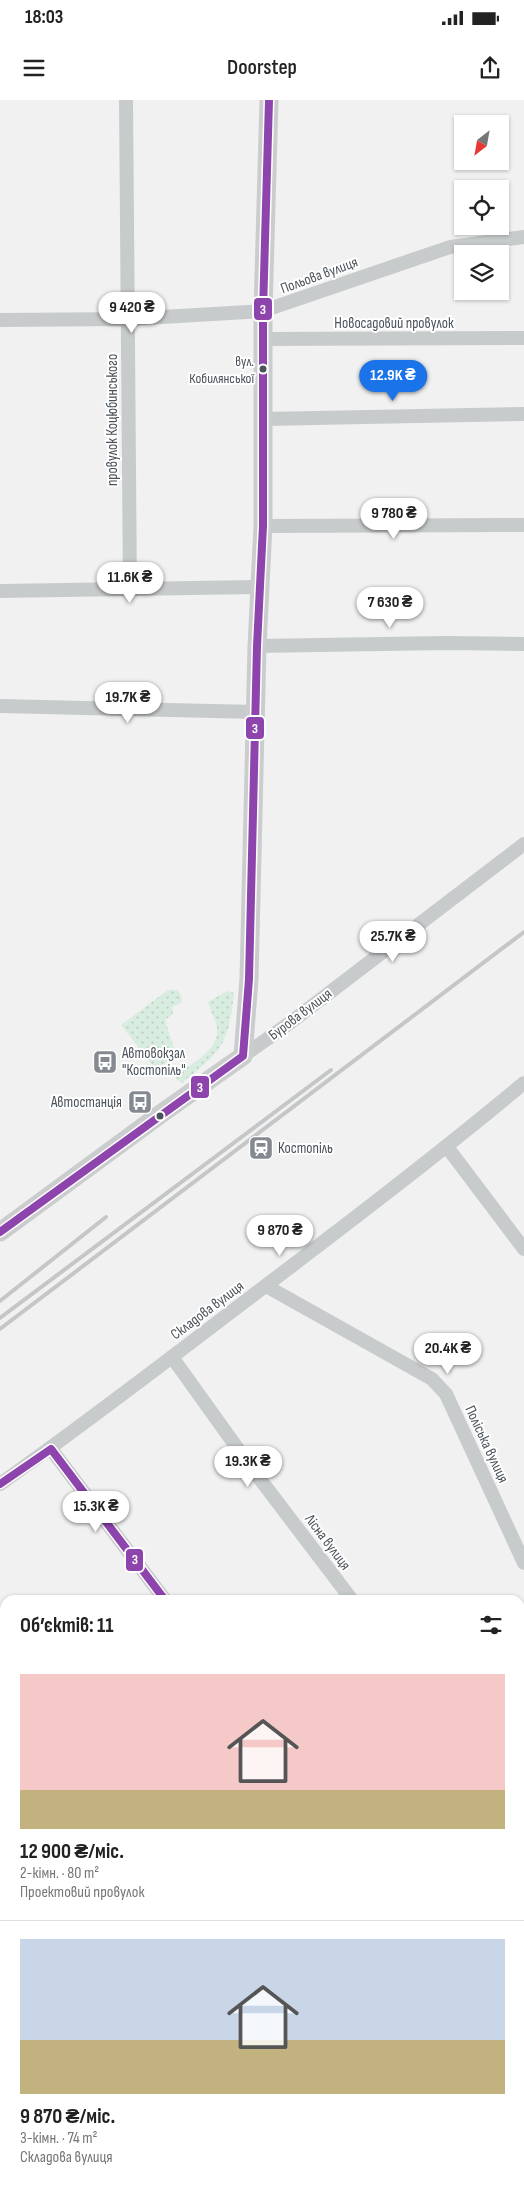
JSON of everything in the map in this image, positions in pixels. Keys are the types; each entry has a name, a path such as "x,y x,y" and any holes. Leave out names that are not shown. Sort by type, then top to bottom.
{"main road":[{"path":"243,1056 249,979 257,646 263,526 263,311 269,100"},
{"name":"Бурова вулиця","path":"0,1232 162,1112 243,1056"}],"street":[{"name":"провулок Коцюбинського","path":"126,100 130,590"},
{"name":"Польова вулиця","path":"0,320 128,319 263,311 450,248 524,237"},
{"name":"Новосадовий провулок","path":"263,339 524,338"},
{"path":"263,419 524,414"},
{"path":"263,526 524,525"},
{"path":"0,591 260,587"},
{"path":"257,646 445,643 524,644"},
{"path":"0,706 255,712"},
{"name":"Бурова вулиця","path":"243,1056 291,1022 524,844"},
{"name":"Складова вулиця","path":"0,1484 51,1449 448,1147 524,1083"},
{"path":"448,1147 524,1249"},
{"name":"Поліська вулиця","path":"266,1286 432,1379 446,1394 524,1563"},
{"name":"Лісна вулиця","path":"172,1357 253,1470 348,1595"},
{"path":"51,1449 161,1595"}],"green space":[{"path":"168,990 178,990 182,998 181,1003 172,1007 173,1014 165,1020 176,1055 156,1070 121,1025"},
{"path":"227,991 234,993 229,1025 221,1046 206,1063 182,1083 176,1079 178,1074 204,1055 210,1049 217,1036 217,1028 208,1002"}],"railway":[{"path":"0,1329 524,932"},
{"path":"0,1318 331,1070"},
{"path":"0,1301 106,1217"}],"transit line":[{"name":"3","path":"0,1232 243,1056 249,979 257,646 263,526 263,311 269,100"},
{"name":"3","path":"0,1484 51,1449 161,1595"}],"place":[{"name":"вул. Кобилянської","path":"263,369"},
{"name":"Автовокзал \"Костопіль\"","path":"105,1062"},
{"name":"Автостанція","path":"140,1102"},
{"name":"Костопіль","path":"261,1148"}]}
